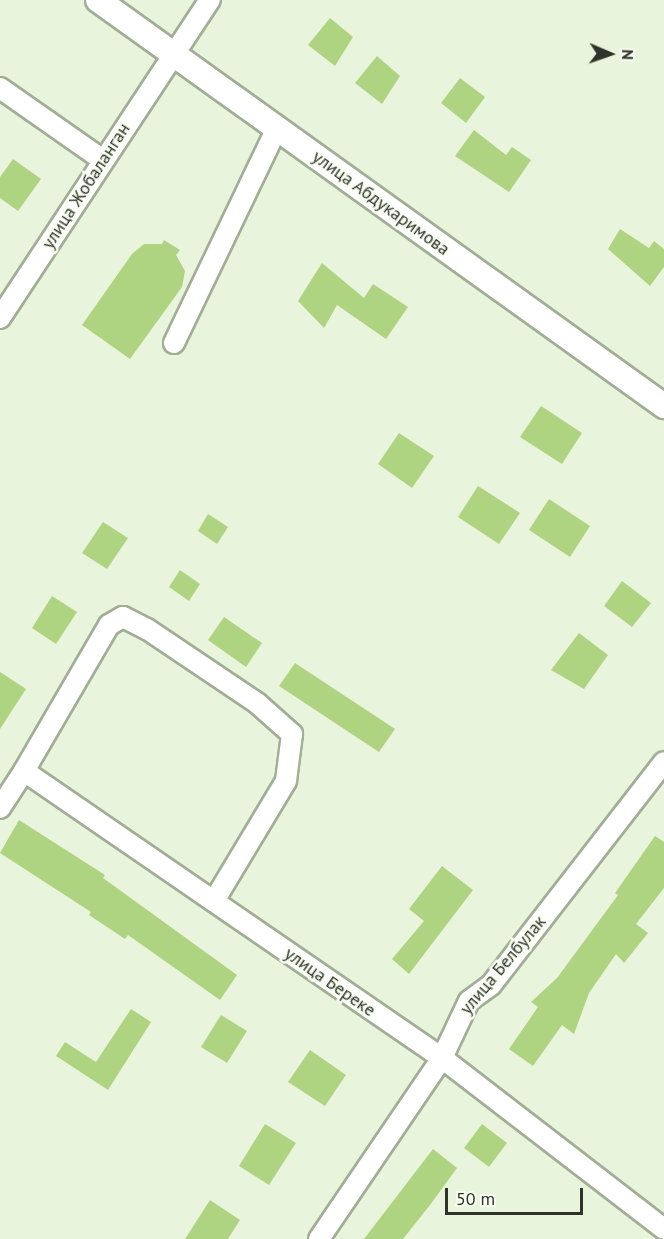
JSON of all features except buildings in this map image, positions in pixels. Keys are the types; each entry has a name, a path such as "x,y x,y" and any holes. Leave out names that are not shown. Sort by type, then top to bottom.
{"main road":[{"name":"улица Абдукаримова","path":"98,0 664,406"}],"street":[{"name":"улица Жобаланган","path":"0,318 207,1"},
{"path":"0,88 103,160"},
{"path":"174,343 277,128"},
{"path":"0,808 109,625 123,617 147,629 258,703 292,734 286,781 214,901"},
{"name":"улица Белбулак","path":"319,1239 442,1058 470,1001 491,985 664,762"},
{"name":"улица Береке","path":"24,771 442,1058 664,1229"}]}
